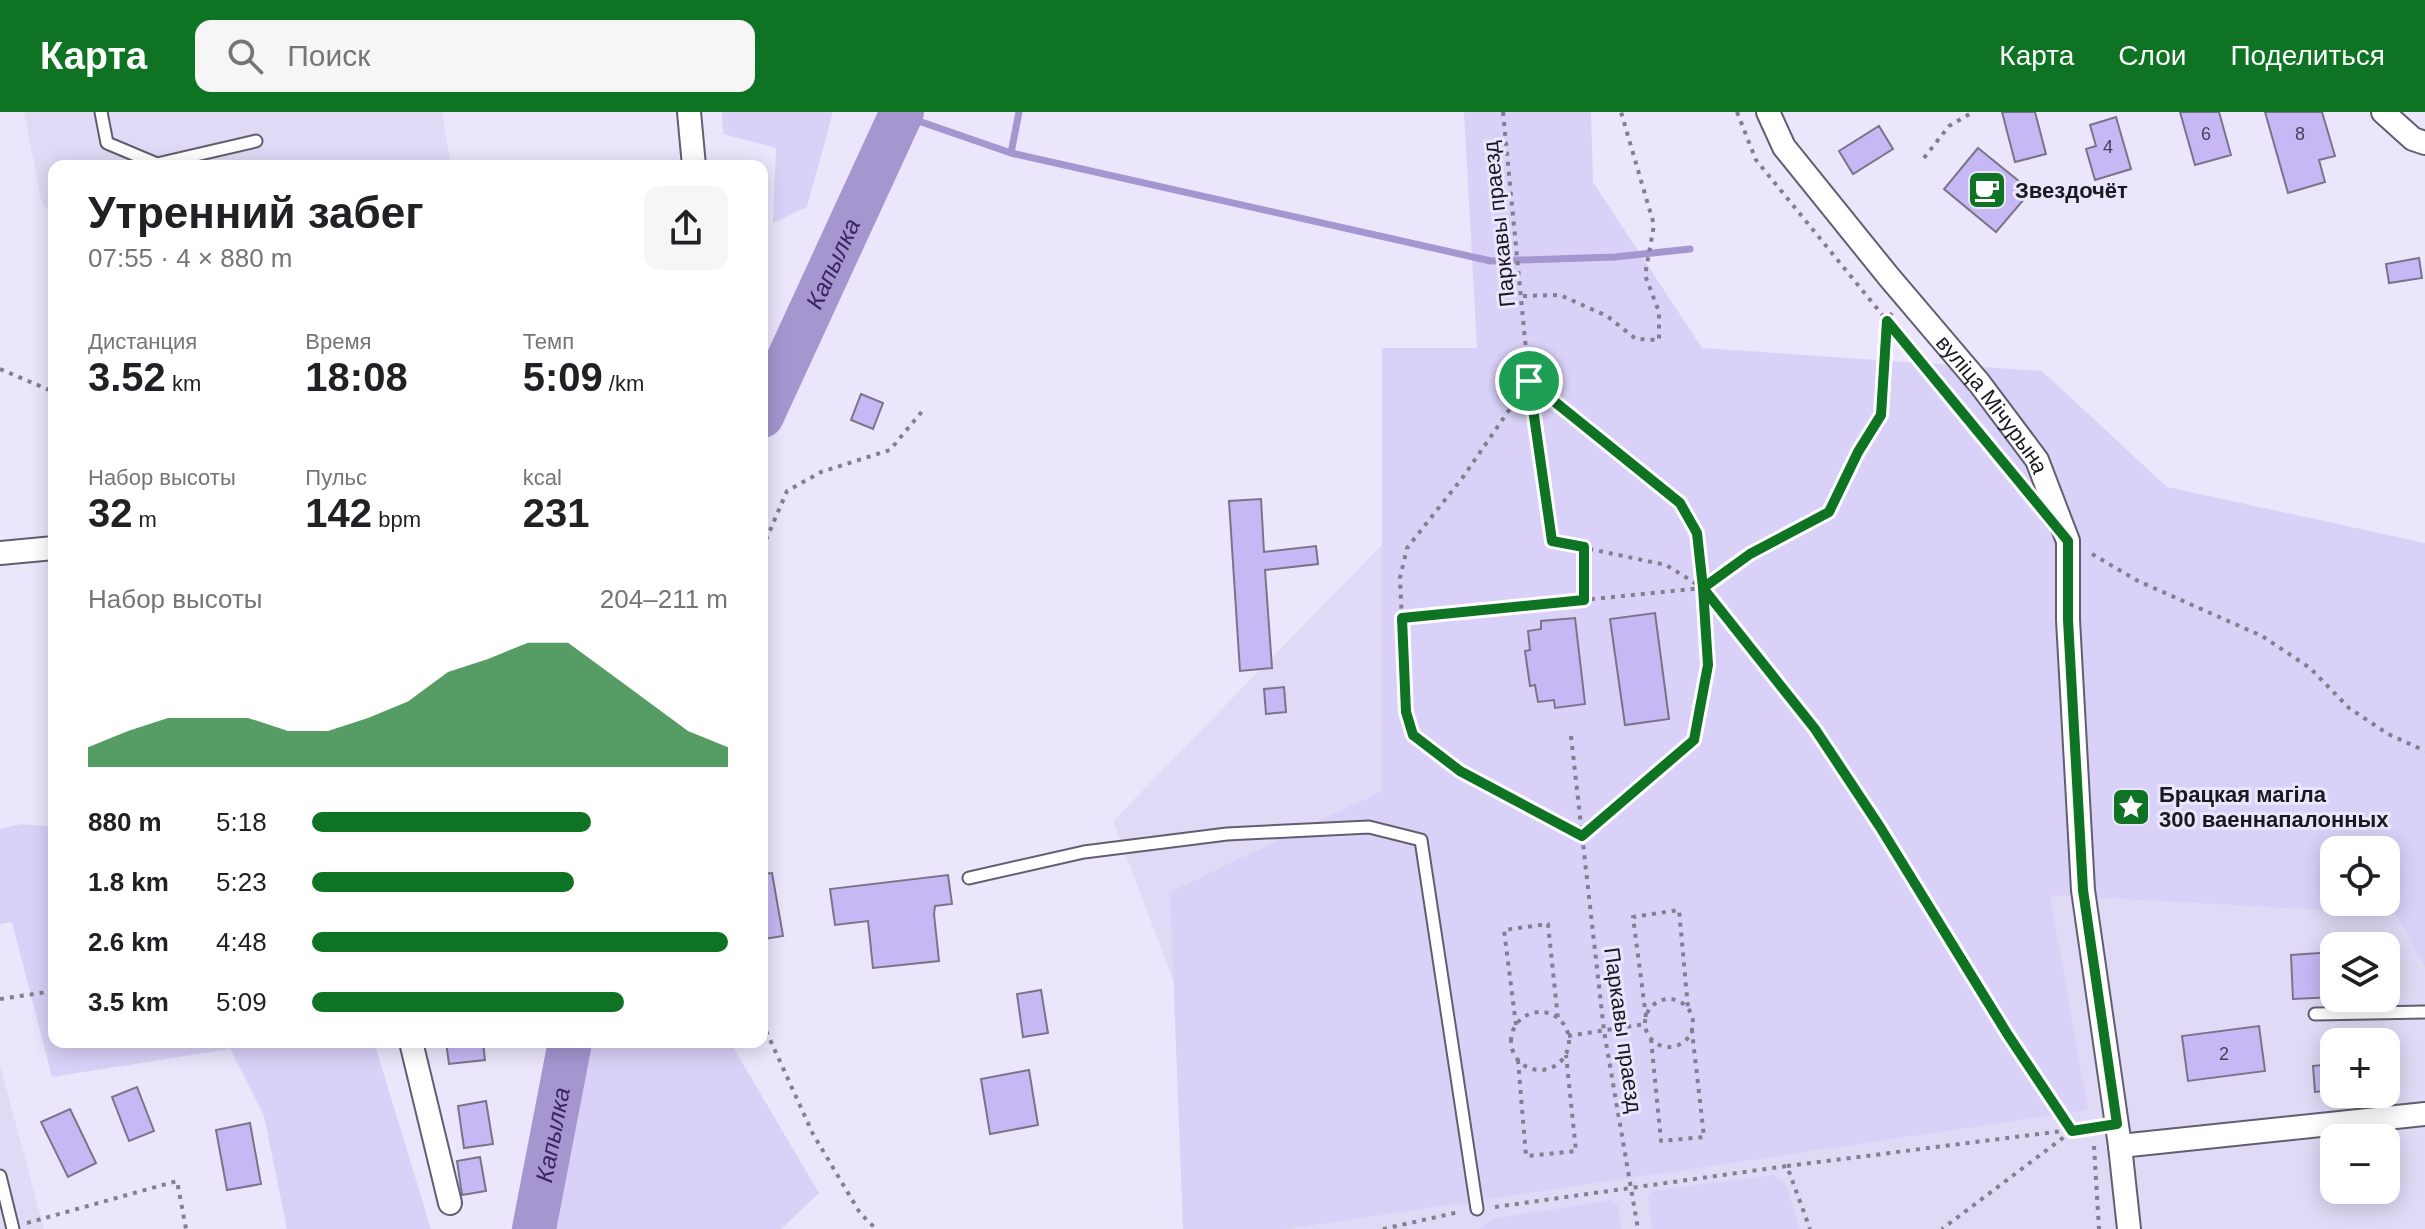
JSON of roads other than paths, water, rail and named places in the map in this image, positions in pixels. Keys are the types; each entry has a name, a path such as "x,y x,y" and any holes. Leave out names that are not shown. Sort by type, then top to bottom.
{"street":[{"path":"689,112 693,160"},
{"name":"вуліца Мічурына","path":"1768,112 1784,147 1980,384 2037,460 2068,541 2068,620 2083,890 2129,1229"},
{"path":"2383,112 2413,139 2425,143"},
{"path":"0,553 48,549"},
{"path":"412,1048 450,1203"},
{"path":"2120,1146 2425,1114"}],"lane":[{"path":"101,112 107,143 147,160"},
{"path":"174,160 256,141"},
{"path":"969,878 1084,852 1227,834 1369,827 1421,840 1477,1209"},
{"path":"2315,1014 2425,1012"},
{"path":"0,1176 12,1228"}],"waterway":[{"name":"Капылка","path":"768,403 902,112"},
{"path":"1011,153 1019,112"},
{"path":"901,115 1011,153 1491,261 1615,257 1690,249"},
{"name":"Капылка","path":"534,1229 569,1048"}],"place":[{"name":"Звездочёт","path":"1987,190"},
{"name":"Брацкая магіла 300 ваеннапалонных","path":"2131,807"}]}
